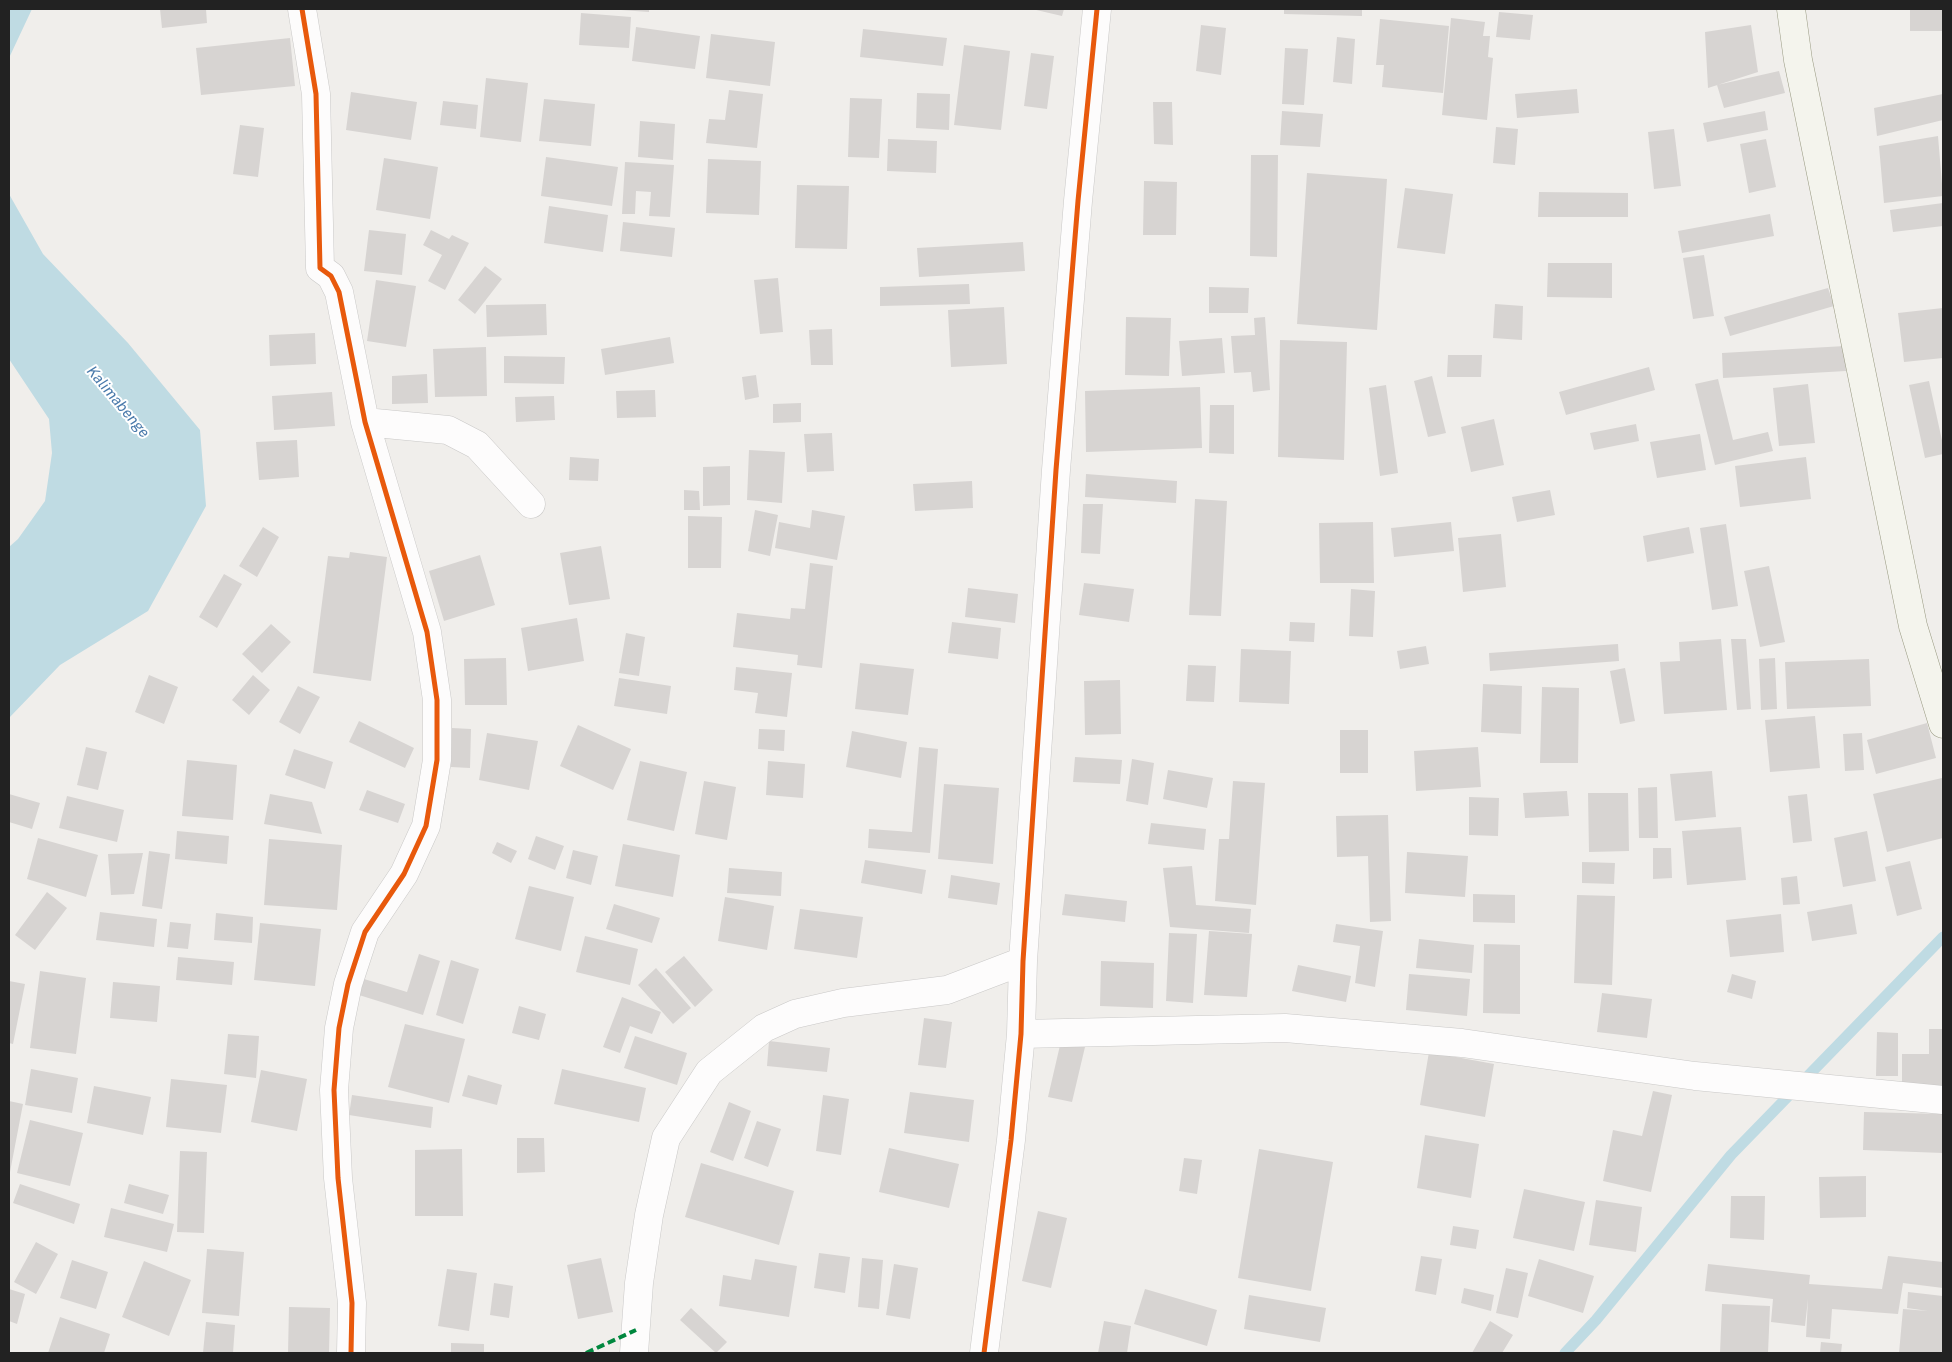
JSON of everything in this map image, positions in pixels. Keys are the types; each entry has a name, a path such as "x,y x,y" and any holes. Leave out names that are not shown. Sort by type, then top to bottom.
{"street":[{"path":"302,9 316,94 320,268 331,276 339,292 365,422 427,632 437,700 437,752 426,826 404,874 365,932 348,984 339,1028 334,1090 338,1178 352,1303 352,1353"},
{"path":"984,1353 1011,1140 1021,1034 1023,961 1056,470 1077,211 1097,9"},
{"path":"1791,9 1798,60 1913,626 1943,724"},
{"path":"365,422 448,430 477,445 531,504"},
{"path":"634,1353 639,1283 646,1234 666,1138 709,1072 764,1028 795,1014 843,1003 947,990 1023,961"},
{"path":"1021,1034 1285,1028 1462,1043 1695,1076 1943,1100"}],"water":[{"path":"9,9 32,9 9,58"},
{"name":"Kalimabenge","path":"9,194 43,254 128,343 200,430 206,506 148,611 60,665 9,718 9,547 18,539 45,501 52,453 49,419 9,359"}],"building":[{"path":"160,9 206,9 207,23 162,28"},
{"path":"649,9 649,12 621,10"},
{"path":"1032,9 1064,9 1062,16"},
{"path":"1284,9 1362,9 1362,16 1284,14"},
{"path":"1910,9 1943,9 1943,31 1910,31"},
{"path":"1499,12 1533,15 1530,40 1496,37"},
{"path":"581,13 631,17 629,48 579,45"},
{"path":"1451,18 1485,22 1483,36 1490,36 1488,57 1493,58 1487,120 1442,115"},
{"path":"1380,19 1449,26 1443,93 1382,87 1384,65 1376,65"},
{"path":"1201,25 1226,28 1221,75 1196,71"},
{"path":"1751,25 1758,72 1708,88 1705,32"},
{"path":"636,27 700,36 695,69 632,61"},
{"path":"863,29 947,38 943,66 860,57"},
{"path":"711,34 775,42 770,86 706,78"},
{"path":"1337,37 1355,39 1352,84 1333,82"},
{"path":"290,38 295,86 201,95 196,48"},
{"path":"964,45 1010,51 1001,130 954,125"},
{"path":"1285,48 1308,49 1304,105 1282,104"},
{"path":"1031,53 1054,56 1047,109 1024,106"},
{"path":"1779,71 1785,93 1724,108 1717,85"},
{"path":"486,78 528,83 521,142 480,137"},
{"path":"1577,89 1579,113 1517,118 1515,94"},
{"path":"729,90 763,94 757,148 706,143 709,119 725,120"},
{"path":"351,92 417,102 411,140 346,130"},
{"path":"917,93 950,94 949,130 916,128"},
{"path":"1943,94 1943,120 1877,136 1874,108"},
{"path":"850,98 882,99 879,158 848,157"},
{"path":"544,99 595,104 591,146 539,141"},
{"path":"443,101 478,105 476,129 440,125"},
{"path":"1153,102 1172,102 1173,145 1154,144"},
{"path":"1282,111 1323,114 1320,147 1280,145"},
{"path":"1765,111 1768,130 1707,142 1703,123"},
{"path":"640,121 675,124 673,160 638,157"},
{"path":"240,125 264,128 258,177 233,174"},
{"path":"1496,127 1518,129 1515,165 1493,163"},
{"path":"1674,129 1681,186 1654,189 1648,132"},
{"path":"1938,136 1943,196 1884,203 1879,146"},
{"path":"888,139 937,141 936,173 887,171"},
{"path":"1766,139 1776,187 1749,193 1740,144"},
{"path":"1251,155 1278,155 1277,257 1250,256"},
{"path":"546,157 618,167 612,206 541,196"},
{"path":"384,158 438,167 430,219 376,210"},
{"path":"708,159 761,161 759,215 706,213"},
{"path":"625,162 674,165 670,217 649,216 651,192 636,191 635,214 622,214"},
{"path":"1307,173 1387,179 1377,330 1297,324"},
{"path":"1144,181 1177,182 1176,235 1143,235"},
{"path":"797,185 849,186 847,249 795,248"},
{"path":"1405,188 1453,194 1445,254 1397,248"},
{"path":"1539,192 1628,193 1628,217 1538,217"},
{"path":"1943,203 1943,226 1893,232 1890,210"},
{"path":"549,206 608,215 603,252 544,243"},
{"path":"1770,214 1774,236 1682,253 1678,231"},
{"path":"623,222 675,228 672,257 620,251"},
{"path":"369,230 406,234 402,275 364,271"},
{"path":"431,230 449,239 452,235 469,243 445,290 428,281 442,255 423,245"},
{"path":"1023,242 1025,271 919,277 917,248"},
{"path":"1704,255 1714,316 1693,319 1683,258"},
{"path":"1548,263 1612,263 1612,298 1547,297"},
{"path":"485,266 502,279 475,314 458,300"},
{"path":"778,278 783,332 760,334 754,280"},
{"path":"376,280 416,286 406,347 367,341"},
{"path":"969,284 970,304 880,306 880,287"},
{"path":"1209,287 1249,288 1248,313 1209,313"},
{"path":"1828,288 1834,306 1730,336 1724,317"},
{"path":"546,304 547,335 487,337 486,305"},
{"path":"1495,304 1523,306 1522,340 1493,338"},
{"path":"1004,307 1007,364 951,367 948,310"},
{"path":"1943,308 1943,358 1904,362 1898,313"},
{"path":"1126,317 1171,318 1169,376 1125,375"},
{"path":"1265,317 1270,390 1253,392 1251,372 1234,373 1231,336 1255,335 1254,318"},
{"path":"832,329 833,365 811,365 809,330"},
{"path":"315,333 316,364 270,366 269,335"},
{"path":"670,337 674,363 605,375 601,349"},
{"path":"1222,338 1225,373 1182,376 1179,341"},
{"path":"1280,340 1347,342 1344,460 1278,457"},
{"path":"1845,346 1846,371 1723,378 1722,353"},
{"path":"486,347 487,396 435,397 433,349"},
{"path":"1448,355 1482,355 1481,377 1447,377"},
{"path":"504,356 565,357 564,384 504,383"},
{"path":"1649,367 1655,390 1566,415 1559,392"},
{"path":"427,374 428,403 392,404 392,376"},
{"path":"756,375 759,397 745,400 742,377"},
{"path":"1432,376 1446,433 1428,437 1414,381"},
{"path":"1718,379 1733,440 1768,432 1773,451 1715,465 1695,384"},
{"path":"1929,381 1943,445 1943,454 1925,458 1909,385"},
{"path":"1808,384 1815,443 1779,446 1773,388"},
{"path":"1386,385 1398,473 1380,476 1369,388"},
{"path":"1200,387 1202,448 1086,452 1085,391"},
{"path":"655,390 656,417 617,418 616,391"},
{"path":"332,392 335,426 274,430 272,396"},
{"path":"554,396 555,420 516,422 515,397"},
{"path":"801,403 801,422 773,423 773,404"},
{"path":"1210,405 1234,405 1234,454 1209,453"},
{"path":"1494,419 1504,465 1471,472 1461,427"},
{"path":"1636,424 1639,441 1594,450 1590,433"},
{"path":"832,433 834,471 807,472 804,434"},
{"path":"1700,434 1706,470 1657,478 1650,442"},
{"path":"297,440 299,477 259,480 256,442"},
{"path":"749,450 785,452 782,503 747,500"},
{"path":"570,457 599,459 598,481 569,480"},
{"path":"1806,457 1811,499 1740,507 1735,466"},
{"path":"730,466 730,505 703,506 703,467"},
{"path":"1086,474 1177,481 1176,503 1085,497"},
{"path":"972,481 973,508 915,511 913,484"},
{"path":"684,490 699,491 700,510 684,510"},
{"path":"1550,490 1555,515 1517,522 1512,497"},
{"path":"1195,499 1227,501 1221,616 1189,615"},
{"path":"1083,504 1103,504 1100,554 1081,553"},
{"path":"755,510 778,515 770,556 748,551"},
{"path":"812,510 845,516 837,560 775,548 779,522 810,528"},
{"path":"688,516 722,517 721,568 688,568"},
{"path":"1373,522 1374,583 1320,583 1319,523"},
{"path":"1451,522 1454,551 1394,557 1391,528"},
{"path":"1726,524 1738,606 1712,610 1700,528"},
{"path":"263,527 279,537 257,577 239,566"},
{"path":"1689,527 1694,553 1647,562 1643,536"},
{"path":"1501,534 1506,587 1463,592 1458,538"},
{"path":"601,546 610,599 569,605 560,553"},
{"path":"350,552 387,557 371,681 313,673 328,556 349,558"},
{"path":"480,555 495,605 444,621 429,571"},
{"path":"810,563 833,566 822,668 797,665 798,655 733,647 737,613 790,619 791,608 805,609"},
{"path":"1769,566 1785,642 1760,647 1744,571"},
{"path":"224,574 242,584 217,628 199,617"},
{"path":"1084,583 1134,589 1129,622 1079,615"},
{"path":"968,588 1018,594 1015,623 965,617"},
{"path":"1351,589 1375,591 1373,637 1349,636"},
{"path":"577,618 584,661 528,671 521,628"},
{"path":"952,622 1001,628 998,659 948,653"},
{"path":"1290,622 1315,623 1314,642 1289,641"},
{"path":"271,624 291,642 262,673 242,654"},
{"path":"626,633 645,637 639,676 619,673"},
{"path":"1721,639 1727,710 1664,714 1660,662 1680,661 1679,642"},
{"path":"1731,639 1746,639 1751,709 1737,710"},
{"path":"1618,644 1619,661 1490,671 1489,653"},
{"path":"1426,646 1429,664 1400,669 1397,651"},
{"path":"1241,649 1291,651 1289,704 1239,702"},
{"path":"506,658 507,705 465,705 464,659"},
{"path":"1775,658 1777,709 1761,710 1759,659"},
{"path":"1869,659 1871,706 1787,709 1785,662"},
{"path":"860,663 914,669 908,715 855,709"},
{"path":"1188,665 1216,666 1214,702 1186,701"},
{"path":"736,667 792,673 787,717 755,713 758,693 734,690"},
{"path":"1625,668 1635,721 1620,724 1610,671"},
{"path":"149,675 178,687 164,724 135,712"},
{"path":"253,675 270,690 249,715 232,700"},
{"path":"619,678 671,686 667,714 614,706"},
{"path":"1120,680 1121,734 1085,735 1084,681"},
{"path":"1483,684 1522,686 1521,734 1481,732"},
{"path":"298,686 320,697 300,734 279,722"},
{"path":"1542,687 1579,688 1578,763 1540,763"},
{"path":"1815,716 1820,768 1770,772 1765,720"},
{"path":"359,721 414,748 405,768 349,742"},
{"path":"1927,723 1936,758 1876,774 1867,740"},
{"path":"578,725 631,749 613,790 560,766"},
{"path":"452,728 471,729 470,768 451,767"},
{"path":"759,729 785,730 784,751 758,749"},
{"path":"1340,730 1368,730 1368,773 1340,773"},
{"path":"852,731 907,742 901,778 846,767"},
{"path":"487,733 538,741 529,790 479,780"},
{"path":"1862,733 1864,770 1845,771 1843,734"},
{"path":"86,747 107,752 98,790 77,785"},
{"path":"919,747 938,749 930,853 868,848 869,829 912,832"},
{"path":"1478,747 1481,787 1416,791 1414,751"},
{"path":"294,749 333,762 325,789 285,775"},
{"path":"1075,757 1122,760 1120,784 1073,782"},
{"path":"1132,759 1154,763 1148,805 1126,801"},
{"path":"187,760 237,765 233,820 182,816"},
{"path":"640,761 687,772 674,831 627,820"},
{"path":"768,761 805,764 803,798 766,795"},
{"path":"1168,770 1213,778 1207,808 1163,799"},
{"path":"1712,771 1716,817 1675,821 1670,774"},
{"path":"1942,778 1943,838 1887,852 1873,794"},
{"path":"704,781 736,787 727,840 695,834"},
{"path":"1233,781 1265,783 1256,905 1215,901 1219,839 1229,839"},
{"path":"944,784 999,788 993,864 938,859"},
{"path":"1657,787 1658,838 1639,838 1638,788"},
{"path":"367,790 405,804 398,823 359,810"},
{"path":"1567,791 1569,816 1525,818 1523,793"},
{"path":"1588,793 1628,793 1629,851 1589,852"},
{"path":"9,794 40,803 32,829 9,822"},
{"path":"270,794 312,802 322,834 264,824"},
{"path":"1807,794 1812,841 1793,843 1788,796"},
{"path":"67,796 124,810 117,842 59,828"},
{"path":"1469,797 1499,798 1498,836 1469,835"},
{"path":"1388,815 1391,921 1370,922 1368,856 1337,857 1336,816"},
{"path":"1151,823 1206,829 1204,850 1148,844"},
{"path":"1741,827 1746,880 1687,885 1682,831"},
{"path":"177,831 229,836 227,864 175,859"},
{"path":"1867,831 1876,881 1843,887 1834,838"},
{"path":"536,836 564,846 555,870 528,859"},
{"path":"38,838 98,855 86,897 27,879"},
{"path":"269,839 342,845 337,910 264,905"},
{"path":"497,842 517,851 511,863 492,853"},
{"path":"623,844 680,855 673,897 615,886"},
{"path":"1653,848 1671,848 1672,878 1653,879"},
{"path":"573,850 598,856 591,885 566,878"},
{"path":"149,851 170,854 162,909 142,906"},
{"path":"1407,852 1468,856 1465,897 1405,893"},
{"path":"143,853 134,894 111,895 108,854"},
{"path":"865,860 926,870 922,894 861,883"},
{"path":"1910,861 1922,909 1897,916 1885,867"},
{"path":"1582,862 1615,863 1614,884 1582,883"},
{"path":"1192,866 1196,905 1251,909 1249,933 1170,927 1163,868"},
{"path":"729,868 782,872 781,896 727,893"},
{"path":"951,875 1000,883 997,905 948,898"},
{"path":"1797,876 1800,904 1783,905 1781,878"},
{"path":"529,886 574,897 561,951 515,939"},
{"path":"47,892 67,908 35,950 15,935"},
{"path":"1065,894 1127,901 1125,922 1062,915"},
{"path":"1473,894 1515,895 1515,923 1473,922"},
{"path":"1577,895 1615,896 1612,985 1574,983"},
{"path":"725,897 774,906 767,950 718,941"},
{"path":"614,904 660,918 652,943 606,929"},
{"path":"1852,904 1857,934 1812,941 1807,912"},
{"path":"800,909 863,917 857,958 794,949"},
{"path":"100,912 157,919 154,947 96,940"},
{"path":"216,913 253,917 252,943 214,940"},
{"path":"1781,914 1784,952 1730,957 1726,920"},
{"path":"170,922 191,924 188,949 167,947"},
{"path":"260,923 321,929 315,986 254,980"},
{"path":"1336,924 1383,931 1375,987 1355,983 1360,946 1333,942"},
{"path":"1209,931 1252,934 1247,997 1204,995"},
{"path":"1169,933 1197,934 1193,1003 1166,1001"},
{"path":"585,936 638,949 630,985 576,972"},
{"path":"1419,939 1474,945 1472,973 1416,968"},
{"path":"1484,944 1520,945 1520,1014 1483,1013"},
{"path":"419,954 440,961 423,1015 359,995 364,979 407,992"},
{"path":"684,956 713,990 695,1007 665,972"},
{"path":"178,957 234,962 232,985 176,980"},
{"path":"451,960 479,969 463,1024 436,1015"},
{"path":"1101,961 1154,963 1153,1008 1100,1006"},
{"path":"1298,965 1351,976 1346,1002 1292,991"},
{"path":"656,968 691,1008 673,1024 638,985"},
{"path":"40,971 86,978 76,1054 30,1048"},
{"path":"1409,974 1470,979 1467,1016 1406,1010"},
{"path":"1732,974 1756,981 1752,999 1727,992"},
{"path":"9,981 25,984 13,1044 9,1043"},
{"path":"113,982 160,986 157,1022 110,1018"},
{"path":"1602,993 1652,999 1647,1038 1597,1032"},
{"path":"622,997 661,1012 652,1034 630,1026 620,1053 603,1047"},
{"path":"519,1006 546,1014 539,1040 512,1033"},
{"path":"924,1018 952,1022 946,1068 918,1065"},
{"path":"405,1024 465,1039 449,1103 388,1087"},
{"path":"1929,1029 1943,1029 1943,1087 1902,1087 1902,1054 1929,1054"},
{"path":"1877,1032 1898,1033 1898,1076 1876,1076"},
{"path":"228,1034 259,1036 256,1078 224,1074"},
{"path":"635,1036 687,1053 677,1085 624,1068"},
{"path":"769,1041 830,1048 827,1072 767,1066"},
{"path":"1061,1041 1085,1047 1072,1102 1048,1097"},
{"path":"1429,1052 1494,1064 1485,1117 1420,1105"},
{"path":"31,1069 78,1078 72,1113 25,1105"},
{"path":"562,1069 646,1088 639,1122 554,1104"},
{"path":"261,1070 307,1079 297,1131 251,1122"},
{"path":"468,1075 502,1085 497,1105 462,1096"},
{"path":"171,1079 227,1085 221,1133 166,1127"},
{"path":"94,1086 151,1097 143,1135 87,1123"},
{"path":"1653,1091 1672,1095 1651,1192 1603,1181 1613,1130 1642,1136"},
{"path":"910,1092 974,1100 969,1142 904,1133"},
{"path":"352,1095 433,1107 431,1128 349,1115"},
{"path":"823,1095 849,1099 841,1155 816,1151"},
{"path":"9,1101 23,1104 10,1172 9,1172"},
{"path":"729,1102 751,1111 733,1161 710,1152"},
{"path":"1864,1112 1943,1114 1943,1153 1863,1150"},
{"path":"30,1120 83,1133 70,1186 17,1173"},
{"path":"757,1121 781,1129 768,1167 744,1158"},
{"path":"1425,1135 1479,1144 1471,1198 1417,1188"},
{"path":"517,1138 544,1138 545,1172 517,1173"},
{"path":"889,1148 959,1164 949,1208 879,1192"},
{"path":"462,1149 463,1216 415,1216 415,1150"},
{"path":"1259,1149 1333,1162 1311,1291 1238,1278"},
{"path":"180,1151 207,1152 204,1233 177,1232"},
{"path":"1184,1158 1202,1160 1197,1194 1179,1191"},
{"path":"701,1163 794,1191 779,1245 685,1217"},
{"path":"1866,1176 1866,1217 1820,1218 1819,1177"},
{"path":"20,1184 80,1204 74,1224 13,1203"},
{"path":"129,1184 169,1195 163,1214 124,1203"},
{"path":"1524,1189 1585,1202 1574,1251 1513,1238"},
{"path":"1731,1196 1765,1196 1764,1240 1730,1238"},
{"path":"1596,1200 1642,1207 1636,1252 1589,1245"},
{"path":"111,1208 174,1224 167,1252 104,1237"},
{"path":"1038,1211 1067,1218 1051,1288 1022,1281"},
{"path":"1453,1226 1479,1230 1476,1249 1450,1245"},
{"path":"36,1242 58,1254 36,1294 14,1282"},
{"path":"207,1249 244,1252 239,1316 202,1313"},
{"path":"819,1253 850,1257 845,1293 814,1288"},
{"path":"1421,1256 1442,1259 1436,1295 1415,1291"},
{"path":"1888,1256 1943,1262 1943,1288 1903,1283 1898,1314 1832,1309 1830,1339 1806,1337 1808,1299 1805,1326 1771,1322 1773,1299 1705,1291 1708,1264 1810,1275 1809,1284 1882,1289"},
{"path":"601,1258 613,1312 578,1319 567,1265"},
{"path":"862,1258 883,1260 879,1309 858,1307"},
{"path":"755,1259 797,1266 789,1317 719,1306 723,1275 751,1280"},
{"path":"1539,1259 1594,1276 1583,1313 1528,1296"},
{"path":"72,1260 108,1272 96,1309 60,1298"},
{"path":"144,1261 191,1280 169,1336 122,1317"},
{"path":"894,1264 918,1268 910,1319 886,1315"},
{"path":"1506,1268 1528,1273 1518,1318 1496,1313"},
{"path":"447,1269 477,1273 469,1331 438,1326"},
{"path":"494,1283 513,1286 509,1318 490,1315"},
{"path":"1464,1288 1494,1295 1491,1311 1461,1303"},
{"path":"9,1289 25,1294 17,1324 9,1321"},
{"path":"1145,1289 1217,1310 1207,1346 1134,1324"},
{"path":"1908,1292 1943,1296 1943,1353 1899,1353 1903,1309 1928,1311 1907,1308"},
{"path":"1249,1295 1326,1308 1320,1342 1244,1329"},
{"path":"1722,1304 1770,1306 1768,1353 1720,1353"},
{"path":"289,1307 330,1308 329,1353 288,1353"},
{"path":"691,1308 727,1342 716,1353 680,1320"},
{"path":"60,1317 110,1334 104,1353 48,1353"},
{"path":"1104,1321 1131,1326 1127,1353 1098,1353"},
{"path":"1490,1321 1513,1335 1502,1353 1472,1353"},
{"path":"206,1322 235,1325 233,1353 203,1353"},
{"path":"1821,1342 1842,1344 1841,1353 1820,1353"},
{"path":"451,1343 484,1344 484,1353 451,1353"}],"waterway":[{"path":"1565,1353 1596,1320 1731,1155 1943,937"}],"marked path":[{"path":"586,1353 636,1330"}],"cycle path":[{"path":"302,9 316,94 320,268 331,276 339,292 365,422 427,632 437,700 437,760 426,826 404,874 365,932 348,984 339,1028 334,1090 338,1178 352,1303 351,1353"},
{"path":"984,1353 1011,1140 1021,1034 1023,961 1056,470 1078,201 1097,9"}]}
